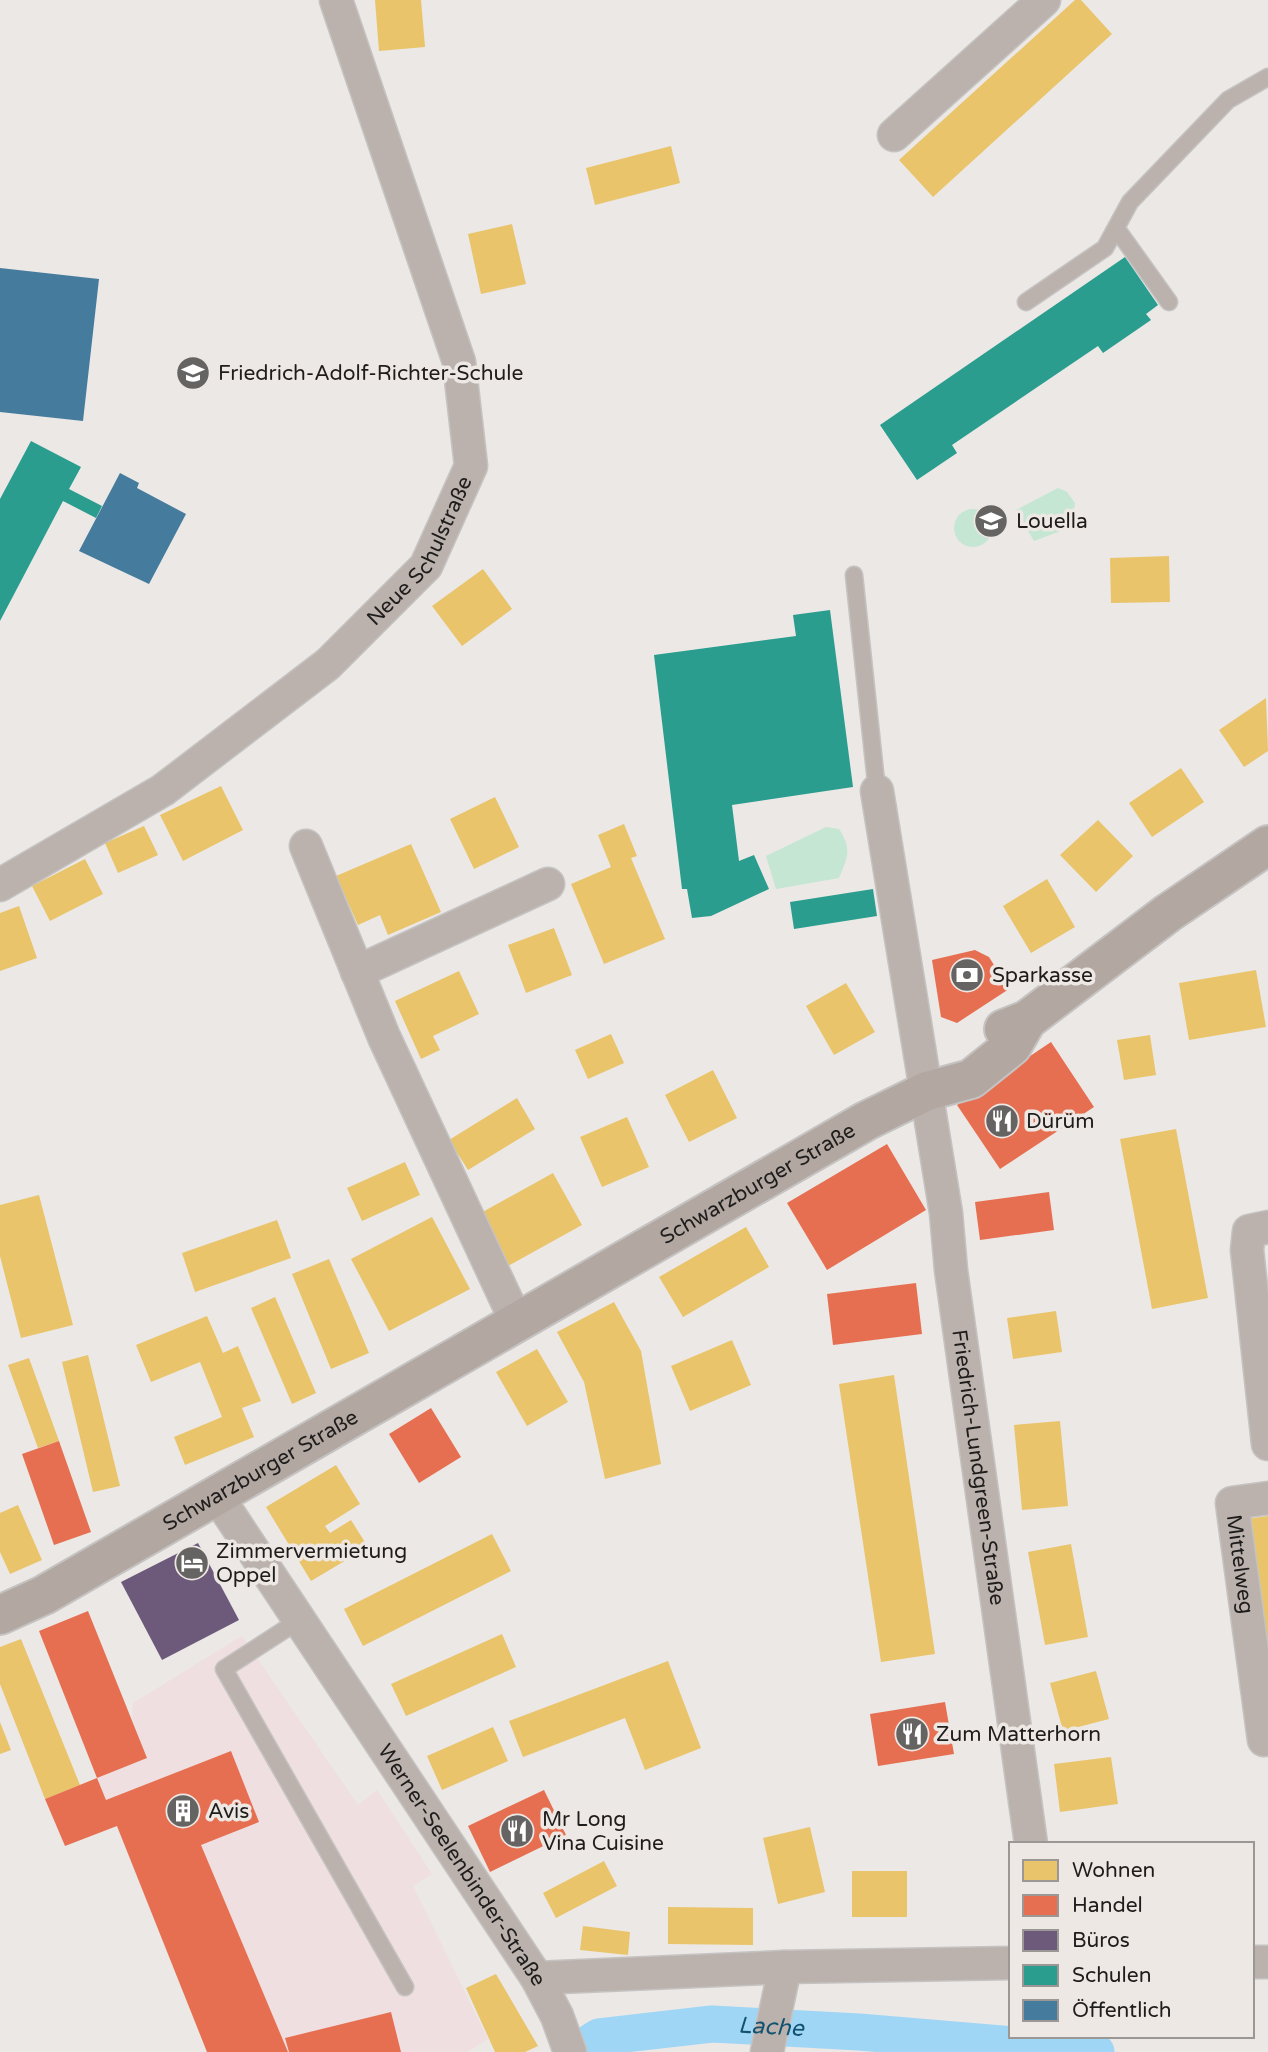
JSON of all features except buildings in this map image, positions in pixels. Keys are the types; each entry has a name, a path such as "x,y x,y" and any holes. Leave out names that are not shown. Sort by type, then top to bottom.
{"street":[{"name":"Neue Schulstraße","path":"0,885 163,790 328,664 426,566 471,466 458,362 336,0"},
{"path":"894,135 1044,0"},
{"name":"Friedrich-Lundgreen-Straße","path":"877,791 927,1091 1031,1842"},
{"name":"Schwarzburger Straße","path":"0,1615 44,1595 866,1121 927,1091 954,1059 995,1033 1027,1020 1168,913 1268,845"},
{"path":"306,846 384,1037 517,1323"},
{"path":"357,972 548,884"},
{"path":"1268,1227 1249,1231 1247,1250 1268,1444"},
{"name":"Werner-Seelenbinder-Straße","path":"217,1496 537,1979 782,1982 1009,1963"},
{"name":"Mittelweg","path":"1268,1498 1232,1503 1264,1740 1268,1739"},
{"path":"537,1979 557,2016 570,2052"},
{"path":"767,2052 782,1982"}],"lane":[{"path":"1026,302 1105,248 1130,202 1228,100 1268,77"},
{"path":"1116,228 1169,302"},
{"path":"854,575 877,791"},
{"path":"298,1620 224,1669 405,1987"}],"shaded area":[{"path":"242,1636 358,1805 377,1790 432,1874 413,1886 488,2039 467,2052 207,2052 97,1778 147,1758 132,1718 133,1703"}],"green space":[{"path":"1058,488 1067,492 1075,503 1071,527 1034,541 1016,510"},
{"path":"973,509 987,514 992,528 987,542 973,547 959,542 954,528 959,514"},
{"path":"826,827 839,829 846,842 846,858 839,878 776,889 766,856"}],"waterway":[{"name":"Lache","path":"575,2052 599,2037 712,2024 859,2032 1096,2052"}],"place":[{"name":"Friedrich-Adolf-Richter-Schule","path":"193,373"},
{"name":"Louella","path":"991,521"},
{"name":"Sparkasse","path":"967,975"},
{"name":"Dürüm","path":"1002,1121"},
{"name":"Zimmervermietung Oppel","path":"192,1563"},
{"name":"Zum Matterhorn","path":"912,1734"},
{"name":"Avis","path":"183,1811"},
{"name":"Mr Long Vina Cuisine","path":"517,1831"}]}
